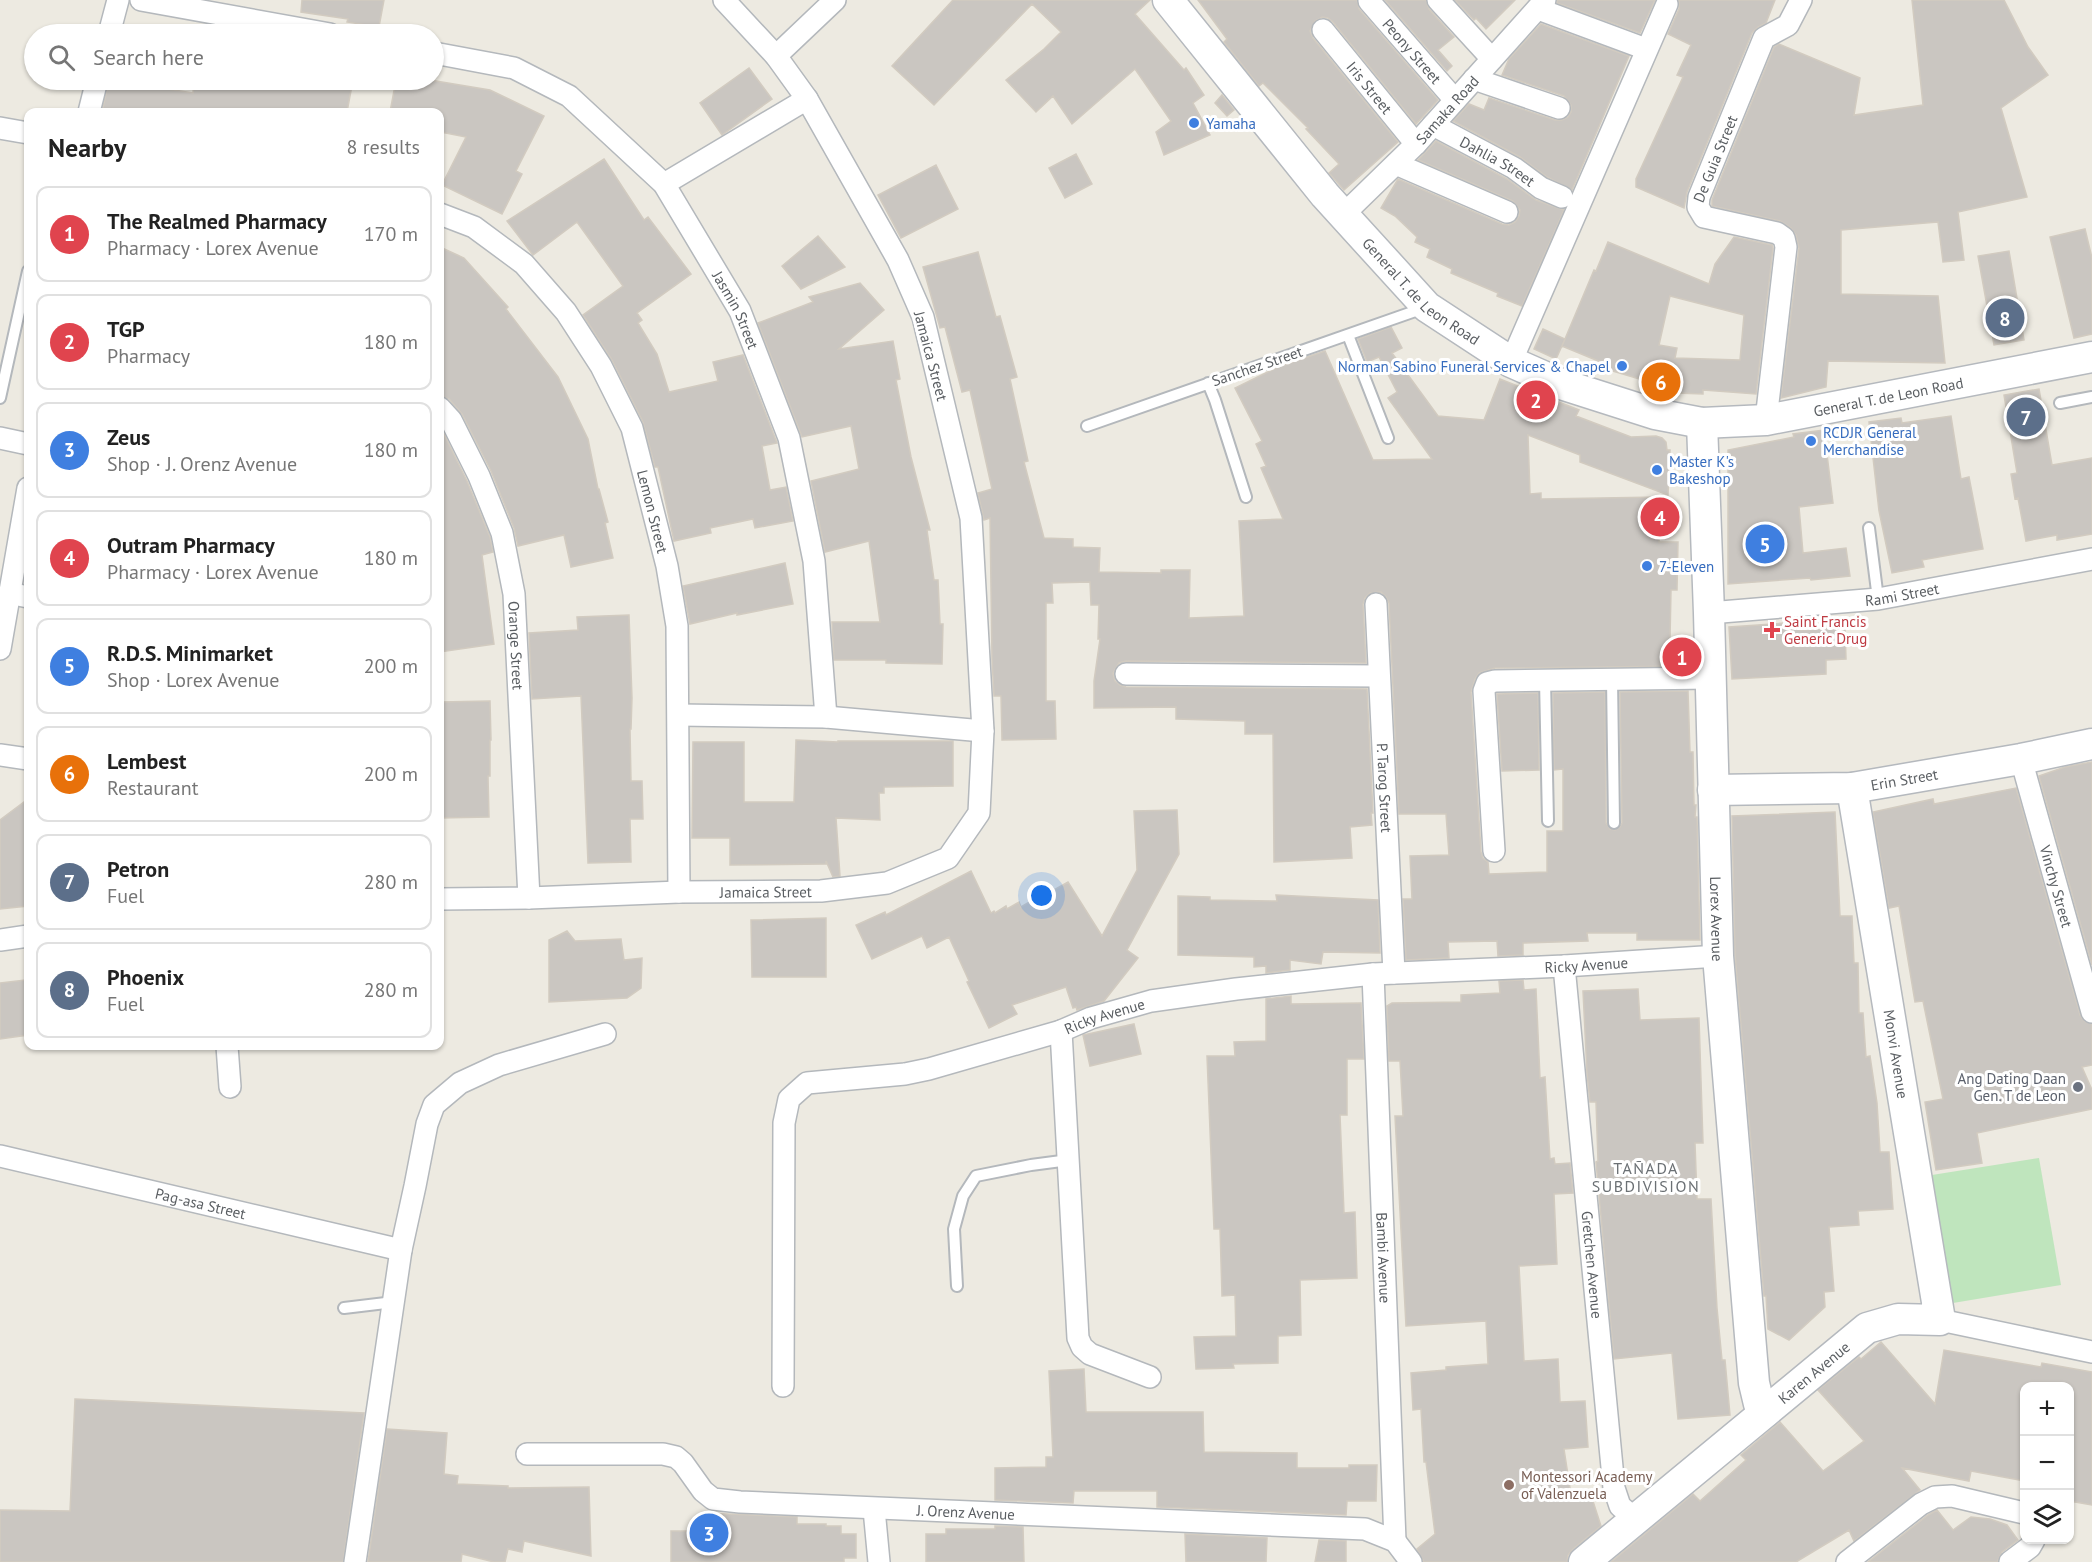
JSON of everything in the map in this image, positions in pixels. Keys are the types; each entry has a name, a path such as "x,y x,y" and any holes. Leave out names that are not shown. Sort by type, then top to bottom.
{"street":[{"path":"112,24 118,0"},
{"path":"141,0 274,24"},
{"name":"Jamaica Street","path":"444,899 529,898 679,891 820,891 887,883 948,858 979,813 983,730 971,518 923,318 898,260 807,99 776,56 724,0"},
{"path":"776,56 835,0"},
{"name":"General T. de Leon Road","path":"1168,0 1344,215 1427,307 1511,362 1561,384 1655,414 1702,423 1766,420 2092,357"},
{"path":"1438,0 1492,59"},
{"name":"De Guia Street","path":"1766,420 1786,247 1784,238 1777,233 1704,217 1698,207 1699,197 1764,38 1788,25 1801,0"},
{"name":"Peony Street","path":"1369,1 1455,100"},
{"path":"1511,362 1667,4"},
{"path":"1533,6 1646,49"},
{"name":"Samaka Road","path":"1344,215 1416,144 1492,59 1533,6"},
{"name":"Iris Street","path":"1323,30 1416,144"},
{"name":"Jasmin Street","path":"444,55 514,68 569,96 664,184 740,311 789,438 814,561 826,717"},
{"path":"1474,79 1559,108"},
{"path":"90,108 94,90"},
{"path":"664,184 807,99"},
{"name":"Dahlia Street","path":"1432,125 1514,168 1541,188 1562,197"},
{"path":"0,128 24,132"},
{"path":"1396,164 1507,212"},
{"name":"Lemon Street","path":"444,216 474,227 524,264 566,312 601,366 632,428 667,566 677,626 679,891"},
{"name":"Orange Street","path":"444,412 451,420 498,523 514,594 529,898"},
{"name":"Lorex Avenue","path":"1702,423 1718,956 1754,1383 1759,1404 1765,1412"},
{"path":"0,438 24,443"},
{"path":"0,649 19,595 24,536"},
{"name":"Rami Street","path":"1709,613 1878,599 2092,559"},
{"name":"P. Tarog Street","path":"1376,604 1384,974"},
{"path":"1126,674 1378,676"},
{"path":"1494,851 1484,691 1487,683 1495,681 1710,678"},
{"path":"679,715 826,717 983,730"},
{"name":"Erin Street","path":"1713,790 1852,788 2021,759 2092,744"},
{"path":"0,755 24,758"},
{"name":"Vinchy Street","path":"2021,759 2092,1012"},
{"name":"Monvi Avenue","path":"1852,788 1940,1320"},
{"path":"0,940 24,937"},
{"name":"Ricky Avenue","path":"783,1386 784,1122 789,1099 807,1083 905,1074 929,1069 1061,1031 1090,1017 1151,1001 1236,989 1384,974 1718,956"},
{"name":"Gretchen Avenue","path":"1564,966 1614,1488 1620,1506 1635,1519"},
{"name":"Bambi Avenue","path":"1384,974 1395,1541"},
{"path":"1061,1031 1078,1338 1082,1347 1090,1354 1150,1377"},
{"path":"355,1562 401,1250 427,1124 434,1105 460,1083 499,1065 605,1034"},
{"path":"227,1050 230,1087"},
{"name":"Pag-asa Street","path":"0,1156 401,1250"},
{"name":"Karen Avenue","path":"1584,1562 1867,1328 1898,1319 1940,1320 2092,1352"},
{"name":"J. Orenz Avenue","path":"527,1454 663,1454 676,1457 703,1491 713,1499 874,1509 1365,1528 1395,1541 1411,1562"},
{"path":"1848,1562 1921,1504 1935,1497 1952,1496 2020,1513"},
{"path":"874,1509 879,1562"},
{"path":"2010,1562 2032,1544"}],"lane":[{"path":"0,398 24,289"},
{"name":"Sanchez Street","path":"1087,426 1427,307"},
{"path":"1348,334 1388,438"},
{"path":"1208,383 1246,497"},
{"path":"2060,403 2092,397"},
{"path":"1869,528 1878,599"},
{"path":"1612,679 1614,823"},
{"path":"1545,680 1548,821"},
{"path":"957,1286 954,1229 963,1196 976,1176 1069,1160"},
{"path":"344,1308 394,1302"}],"green space":[{"path":"2039,1158 2061,1285 1953,1303 1932,1175"}],"building":[{"path":"302,0 384,0 380,24 360,24 347,22 348,19 301,12"},
{"path":"953,0 1150,0 1135,14 1184,70 1186,68 1204,95 1193,103 1210,135 1164,155 1156,132 1171,121 1135,69 1072,124 1053,96 1036,112 1006,80 1061,32 1032,4 934,105 892,66"},
{"path":"1198,0 1357,0 1359,9 1438,100 1416,124 1333,22 1322,17 1315,21 1310,31 1313,38 1398,142 1344,190 1329,173 1339,164 1306,129 1308,128 1263,83 1259,86 1224,42 1227,39"},
{"path":"1385,0 1426,0 1429,9 1454,37 1438,50 1452,66 1447,71"},
{"path":"1455,0 1515,0 1486,29"},
{"path":"1557,0 1655,0 1640,33 1557,3"},
{"path":"1679,0 1775,0 1766,23 1752,33 1687,192 1684,208 1636,187 1636,179 1683,77 1677,75 1691,45 1668,34 1679,9"},
{"path":"1912,0 2004,0 2028,47 2048,75 2001,108 2027,197 1958,212 1964,260 1943,262 1938,222 1841,230 1841,294 1938,296 1945,363 1828,361 1826,387 1781,398 1799,248 1796,235 1791,228 1780,221 1712,206 1712,200 1774,47 1779,44 1860,78 1854,115 1923,105"},
{"path":"1541,24 1629,56 1572,190 1547,177 1520,157 1453,121 1469,104 1484,110 1489,98 1555,120 1568,117 1571,105 1564,96 1502,75 1509,59"},
{"path":"749,68 772,99 722,135 700,103"},
{"path":"444,82 490,90 544,116 516,171 522,174 502,214 444,186 444,181 466,137 444,133 444,108 391,108 394,90 444,90"},
{"path":"107,90 174,90 193,93 193,90 351,90 348,108 103,108"},
{"path":"1222,95 1234,110 1227,116 1215,103"},
{"path":"1436,141 1507,179 1536,200 1564,210 1522,306 1451,273 1452,269 1427,257 1430,249 1415,242 1417,237 1395,216 1381,208 1398,179 1502,224 1509,225 1515,222 1520,210 1513,201 1418,160"},
{"path":"1076,154 1092,184 1065,198 1049,168"},
{"path":"604,159 644,220 648,217 691,274 637,313 642,320 638,323 657,354 669,392 718,381 713,362 743,355 777,443 762,446 770,490 786,487 793,521 755,528 753,519 710,528 711,533 674,541 658,467 655,467 643,422 612,360 583,315 623,286 577,222 533,255 507,221"},
{"path":"936,165 958,209 901,238 878,195"},
{"path":"2085,229 2092,258 2092,334 2074,338 2050,237"},
{"path":"818,236 845,267 801,289 782,266"},
{"path":"1734,237 1772,245 1773,248 1756,394 1703,390 1703,394 1676,393 1676,390 1652,386 1653,383 1606,369 1608,365 1562,346 1608,242 1709,284 1715,264","holes":["1670,296 1744,315 1740,360 1675,358 1677,348 1659,345"]},
{"path":"444,249 464,258 508,307 506,309 558,377 588,439 598,489 608,522 605,523 613,558 571,567 564,535 518,546 514,528 491,471 462,414 449,399 444,397"},
{"path":"2009,251 2024,340 1994,345 1978,256"},
{"path":"978,252 996,317 1000,316 1017,377 1010,379 1028,461 1024,462 1044,538 1073,539 1073,547 1100,548 1099,572 1161,573 1161,570 1190,570 1189,618 1244,616 1239,521 1283,519 1261,468 1266,466 1256,444 1262,441 1235,388 1278,367 1325,351 1373,460 1432,459 1388,398 1397,392 1379,357 1367,362 1358,339 1391,327 1402,348 1392,353 1438,416 1484,420 1500,379 1579,410 1576,416 1631,437 1656,436 1662,438 1666,442 1667,450 1670,450 1668,495 1580,462 1580,455 1528,435 1530,494 1541,493 1541,499 1659,497 1659,542 1678,542 1677,590 1671,590 1670,640 1689,639 1690,666 1495,668 1479,673 1471,692 1481,852 1483,858 1488,862 1489,874 1547,872 1547,831 1563,831 1563,769 1554,770 1553,693 1605,692 1606,823 1610,829 1615,830 1622,823 1620,692 1688,691 1690,752 1693,752 1694,805 1696,805 1695,817 1697,817 1700,940 1637,940 1637,933 1587,933 1588,941 1523,943 1523,955 1498,956 1497,941 1448,942 1449,958 1406,960 1403,899 1412,899 1410,856 1449,855 1446,814 1399,814 1389,603 1381,592 1370,593 1363,604 1366,663 1126,661 1119,663 1113,673 1115,681 1126,687 1367,689 1372,825 1350,827 1352,858 1274,862 1273,734 1245,734 1245,721 1176,719 1176,707 1094,708 1094,681 1100,639 1098,639 1099,605 1091,605 1090,582 1052,583 1053,603 1046,603 1046,701 1055,701 1056,739 1002,740 1001,696 994,696 992,659 990,518 984,520 978,493 992,489 970,390 962,392 945,327 940,328 923,267"},
{"path":"860,283 884,310 839,349 893,341 900,379 896,380 911,457 930,530 927,530 934,580 938,580 940,624 943,624 942,664 886,663 886,660 834,660 832,622 880,622 869,541 825,552 811,481 859,469 851,426 802,437 758,323 813,302 809,297"},
{"path":"1543,329 1565,339 1556,359 1534,349"},
{"path":"2039,389 2052,465 2092,458 2092,534 2057,540 2057,535 2026,541 2011,474 2017,473 2004,395"},
{"path":"1951,416 1961,479 1969,477 1983,549 1922,560 1924,567 1892,573 1879,511 1869,422 1901,418 1902,423"},
{"path":"1824,430 1833,503 1799,507 1803,553 1846,548 1850,576 1728,584 1728,450 1794,437 1793,434"},
{"path":"444,434 467,481 490,537 493,552 482,555 494,644 444,651"},
{"path":"785,563 793,604 737,615 737,613 690,624 683,586"},
{"path":"629,615 632,698 631,781 642,781 643,819 630,819 631,862 588,863 581,696 532,699 529,633 578,630 577,617"},
{"path":"1800,622 1800,630 1845,628 1846,659 1826,660 1826,674 1732,679 1729,627"},
{"path":"1538,693 1539,770 1502,771 1497,694"},
{"path":"490,701 489,817 444,818 444,702"},
{"path":"796,740 953,741 953,786 884,787 884,793 879,793 880,820 836,818 840,876 833,877 826,861 826,864 730,865 730,838 692,838 693,742 744,742 744,802 794,802"},
{"path":"2092,762 2092,965 2039,776 2065,767"},
{"path":"2016,788 2080,1015 2084,1021 2092,1024 2092,1065 2082,1067 2092,1090 2092,1109 1977,1133 1982,1163 1936,1170 1925,1102 1943,1099 1923,1001 1915,1002 1899,906 1889,908 1873,812 1933,799 1934,804"},
{"path":"24,802 24,906 0,909 0,820"},
{"path":"1177,810 1179,854 1127,950 1138,958 1104,1001 1077,1010 1076,1007 1073,1008 1066,987 1012,1005 1017,1014 989,1028 949,937 927,948 922,936 872,959 856,925 885,912 886,915 971,871 991,913 1006,906 1007,909 1019,902 1021,907 1068,882 1102,936 1137,870 1134,811"},
{"path":"1835,812 1840,916 1852,916 1854,963 1858,963 1859,1013 1863,1013 1866,1057 1870,1056 1877,1103 1880,1152 1889,1152 1893,1209 1858,1211 1859,1225 1829,1227 1834,1291 1824,1292 1825,1307 1789,1340 1768,1329 1766,1296 1764,1296 1735,955 1732,816"},
{"path":"1276,895 1378,900 1380,953 1323,952 1321,964 1290,960 1290,970 1266,973 1266,966 1254,967 1254,957 1178,955 1178,896 1210,897 1210,900 1277,901"},
{"path":"826,918 826,977 752,977 751,920"},
{"path":"567,931 575,941 621,939 624,960 642,958 641,988 627,998 549,1002 549,940"},
{"path":"24,980 24,1036 0,1039 0,983"},
{"path":"1523,980 1524,990 1536,989 1540,1078 1545,1077 1550,1159 1554,1158 1555,1164 1570,1163 1573,1193 1554,1194 1557,1264 1519,1266 1524,1361 1558,1359 1560,1402 1585,1401 1588,1447 1564,1449 1572,1501 1592,1498 1601,1526 1573,1549 1568,1555 1567,1562 1424,1562 1417,1549 1435,1534 1426,1462 1424,1462 1421,1409 1413,1410 1411,1373 1446,1370 1446,1367 1488,1364 1486,1321 1406,1326 1395,1116 1403,1116 1400,1061 1389,1061 1387,1006 1392,1003 1461,1002 1461,995 1500,993 1499,981"},
{"path":"1638,989 1640,1020 1699,1018 1703,1143 1695,1143 1697,1199 1711,1199 1717,1308 1730,1415 1678,1419 1672,1353 1614,1359 1596,1162 1598,1161 1596,1102 1590,1102 1583,991"},
{"path":"1291,996 1291,1004 1361,1003 1364,1059 1347,1059 1347,1115 1340,1115 1344,1213 1355,1212 1357,1278 1300,1280 1301,1335 1278,1336 1278,1363 1233,1364 1234,1368 1196,1369 1194,1337 1236,1336 1235,1295 1222,1296 1220,1229 1214,1229 1207,1056 1235,1056 1234,1042 1266,1041 1266,999"},
{"path":"1134,1024 1141,1054 1090,1066 1083,1035"},
{"path":"1881,1342 1935,1404 1944,1350 2041,1367 2042,1363 2092,1372 2092,1505 2074,1502 2074,1382 2020,1382 2020,1480 1971,1471 1969,1481 1902,1468 1920,1490 1854,1541 1849,1530 1796,1562 1611,1562 1693,1494 1700,1501 1746,1460 1741,1455 1780,1422 1823,1471 1864,1441 1818,1390 1859,1357 1861,1359"},
{"path":"1084,1369 1086,1412 1203,1412 1204,1452 1297,1453 1297,1468 1349,1468 1349,1465 1377,1465 1376,1501 1347,1501 1346,1515 1157,1507 1157,1491 1074,1491 1073,1503 995,1500 995,1468 1046,1467 1046,1457 1053,1457 1049,1371"},
{"path":"75,1399 364,1413 343,1562 0,1562 0,1510 70,1511"},
{"path":"387,1429 447,1433 444,1474 458,1476 457,1484 508,1486 508,1488 589,1487 591,1556 524,1541 522,1552 508,1549 505,1562 494,1562 462,1554 461,1562 368,1562"},
{"path":"1937,1510 1953,1530 1971,1517 1990,1519 2007,1525 2018,1540 2002,1552 1997,1562 1868,1562 1928,1515"},
{"path":"704,1513 797,1517 797,1524 841,1526 841,1534 856,1534 856,1558 844,1558 844,1562 671,1562 671,1531 704,1531"},
{"path":"995,1526 1023,1527 1024,1562 926,1562 926,1534 946,1534 946,1529 995,1529"},
{"path":"1185,1534 1267,1538 1266,1562 1186,1562"},
{"path":"1319,1540 1346,1541 1346,1562 1315,1562"}],"place":[{"name":"Yamaha","path":"1194,123"},
{"name":"Phoenix","path":"2005,318"},
{"name":"Norman Sabino Funeral Services & Chapel","path":"1622,366"},
{"name":"Lembest","path":"1661,382"},
{"name":"TGP","path":"1536,400"},
{"name":"Petron","path":"2026,417"},
{"name":"RCDJR General Merchandise","path":"1811,441"},
{"name":"Master K's Bakeshop","path":"1657,470"},
{"name":"Outram Pharmacy","path":"1660,517"},
{"name":"R.D.S. Minimarket","path":"1765,544"},
{"name":"7-Eleven","path":"1647,566"},
{"name":"Saint Francis Generic Drug","path":"1772,630"},
{"name":"The Realmed Pharmacy","path":"1682,657"},
{"name":"Ang Dating Daan Gen. T de Leon","path":"2078,1087"},
{"name":"Montessori Academy of Valenzuela","path":"1509,1485"},
{"name":"Zeus","path":"709,1533"}],"district":[{"name":"TAÑADA SUBDIVISION","path":"1646,1177"}]}
